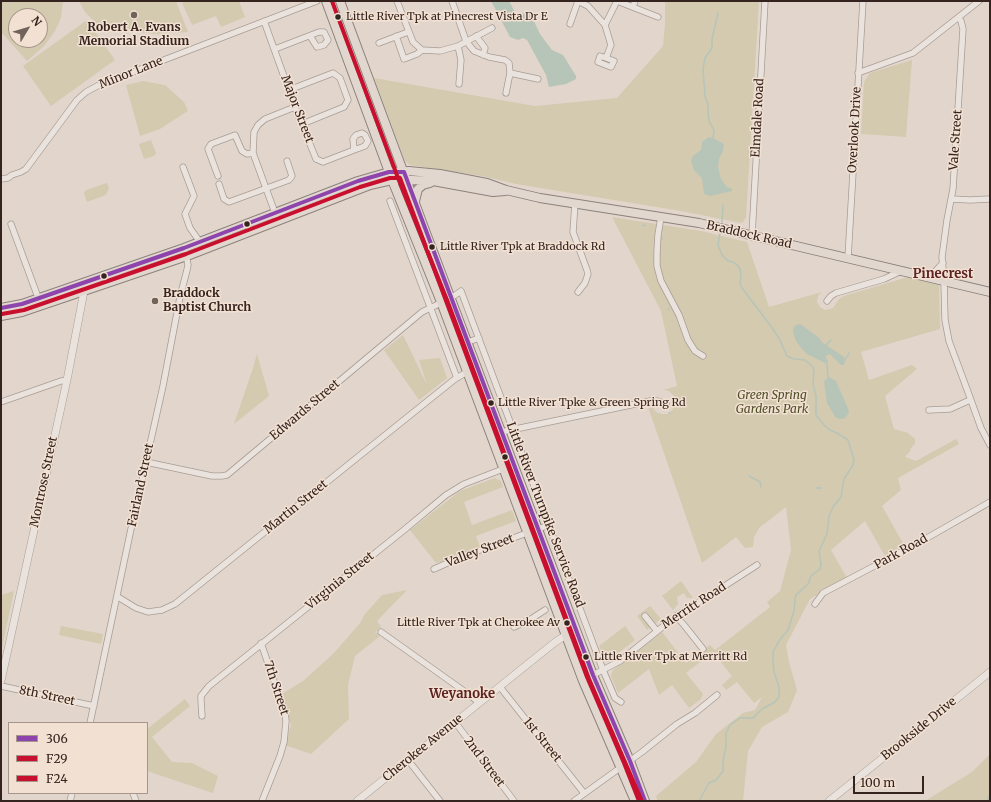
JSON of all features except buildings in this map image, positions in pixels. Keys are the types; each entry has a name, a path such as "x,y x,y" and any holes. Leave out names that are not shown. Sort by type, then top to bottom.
{"main road":[{"path":"326,1 583,681 635,801"},
{"path":"340,1 416,207 593,675 630,760 645,801"},
{"name":"Braddock Road","path":"1,316 13,315 86,282 200,242 276,218 404,172 422,172 457,177 487,183 506,190 698,223 990,292"},
{"name":"Braddock Road","path":"391,176 406,180 438,182 493,192 506,190"},
{"path":"416,207 416,195 418,189 427,183 438,182"},
{"name":"Braddock Road","path":"1,308 40,302 84,291 187,256 276,218"}],"street":[{"name":"Minor Lane","path":"1,179 8,178 26,169 77,100 86,92 99,85 316,1"},
{"path":"397,1 413,42 422,50 440,51 458,46 492,28"},
{"path":"452,1 466,41 474,51 489,57 505,60 509,63 510,73 506,93"},
{"path":"570,24 578,1 588,6 605,25 611,45 606,58"},
{"path":"605,25 617,1 658,17"},
{"path":"633,7 635,1"},
{"name":"Elmdale Road","path":"752,235 765,1"},
{"name":"Overlook Drive","path":"848,258 863,1"},
{"path":"858,72 913,53 979,1"},
{"name":"Vale Street","path":"959,18 963,29 952,199 943,244 946,329 970,400 981,428 990,445"},
{"name":"Major Street","path":"264,21 295,107 316,159 322,162 354,150"},
{"path":"378,43 408,32"},
{"path":"275,50 310,36"},
{"path":"396,36 404,59 417,54 422,50"},
{"path":"476,36 485,48 483,55"},
{"path":"458,46 462,60 459,84"},
{"path":"289,90 333,73 340,78 348,100 344,108 302,124"},
{"path":"510,73 538,79"},
{"path":"276,218 253,153 254,132 258,125 265,119 295,107"},
{"path":"218,176 208,149 211,144 235,135 242,151 247,154 253,153"},
{"path":"219,184 224,199 229,202 289,180 292,176 287,161"},
{"path":"183,167 194,196 184,214 190,228 200,242"},
{"path":"952,199 990,199"},
{"path":"390,201 457,378"},
{"path":"575,203 573,232 588,274 585,283 578,292"},
{"path":"396,215 405,212"},
{"path":"661,217 657,252 661,281 679,315 688,340 695,350 703,356"},
{"path":"11,224 40,302"},
{"name":"Fairland Street","path":"90,722 187,270 187,256 184,248"},
{"path":"416,270 425,263"},
{"path":"928,278 943,263"},
{"path":"827,302 831,296 836,293 884,279 901,271"},
{"name":"Montrose Street","path":"1,681 67,380 86,282"},
{"name":"Little River Turnpike Service Road","path":"451,298 461,291 603,670 615,698 621,702"},
{"name":"Edwards Street","path":"146,462 212,476 227,475 422,312 451,298"},
{"path":"438,328 448,322"},
{"path":"468,342 479,338"},
{"path":"447,350 458,347"},
{"name":"Martin Street","path":"118,597 136,608 148,612 162,610 175,604 457,378 467,372"},
{"path":"1,402 67,380"},
{"path":"929,410 950,409 970,400"},
{"path":"491,436 512,429 650,401 666,404"},
{"name":"Virginia Street","path":"202,716 201,700 206,688 446,495 464,484 503,469"},
{"name":"Park Road","path":"815,604 823,593 913,546 990,502"},
{"name":"Valley Street","path":"434,569 461,557 549,525"},
{"name":"Merritt Road","path":"593,675 620,661 676,616 723,588 757,565"},
{"path":"514,627 545,610"},
{"path":"645,616 657,631"},
{"path":"676,616 703,649"},
{"name":"Cherokee Avenue","path":"362,800 408,760 540,654 566,635 586,625"},
{"path":"381,632 479,703"},
{"name":"7th Street","path":"261,643 285,711 286,721 284,742 280,756 262,801"},
{"name":"Brookside Drive","path":"829,801 990,672"},
{"name":"8th Street","path":"1,686 94,706"},
{"name":"1st Street","path":"500,687 584,794"},
{"path":"574,801 717,695"},
{"name":"2nd Street","path":"455,722 514,801"},
{"path":"408,760 440,801"}],"green space":[{"path":"1,1 63,1 61,18 55,31 48,41 48,8 8,8 8,40 1,32"},
{"name":"Robert A. Evans Memorial Stadium","path":"79,1 176,1 188,32 156,34 129,31 111,25 105,32 85,12"},
{"path":"187,1 239,1 245,17 221,27 216,16 192,25 182,3"},
{"path":"665,1 759,1 746,217 741,223 681,211 516,184 482,176 410,165 405,161 374,78 535,106 617,98 663,46"},
{"path":"87,20 115,60 51,106 23,66"},
{"path":"15,48 42,48 27,61"},
{"path":"912,60 906,137 861,134 864,82 870,73"},
{"path":"143,81 165,85 184,102 188,111 160,129 140,136 126,85"},
{"path":"151,140 156,153 154,156 144,159 139,144"},
{"path":"107,183 109,188 106,195 87,202 84,193 86,190"},
{"name":"Green Spring Gardens Park","path":"612,217 701,231 747,242 769,307 822,292 818,296 817,302 820,307 825,310 833,308 839,299 844,296 908,277 939,285 940,329 861,352 869,380 912,365 917,369 885,396 894,429 908,433 915,439 915,444 905,457 916,461 956,439 959,444 898,478 901,490 882,506 904,545 885,556 865,521 831,550 847,578 810,599 786,645 797,690 788,712 762,727 748,751 743,801 658,801 656,796 696,762 716,734 743,713 755,710 762,697 754,703 737,682 726,690 722,685 732,676 713,652 686,673 703,694 701,699 689,708 672,685 659,695 649,669 618,693 611,676 613,670 662,632 686,663 710,645 715,650 770,607 767,602 780,591 791,550 786,507 759,528 754,537 753,547 745,548 736,537 702,563 647,404 651,405 656,412 668,414 673,409 676,402 674,396 669,391 663,390 677,386 661,311"},
{"path":"403,335 427,385 419,360 440,358 447,378 419,400 384,350"},
{"path":"257,354 269,396 234,424 253,368"},
{"path":"495,478 501,481 503,487 464,502 472,525 512,510 516,521 476,536 480,547 436,563 410,530 460,491"},
{"path":"681,581 693,598 687,598 684,593 677,597 678,604 673,610 662,596"},
{"path":"407,590 377,621 381,627 375,632 380,636 355,656 348,685 349,719 311,754 285,745 291,725 282,694 303,681 334,653 382,595"},
{"path":"14,591 1,652 1,595"},
{"path":"650,606 661,619 647,630 637,616"},
{"path":"61,626 103,634 101,644 59,635"},
{"path":"625,626 635,640 612,658 604,656 599,646"},
{"path":"185,699 190,706 152,737 172,762 192,763 218,776 213,793 148,771 148,728"},
{"path":"990,754 990,801 925,801 972,772"}],"shaded area":[{"path":"491,1 509,1 516,14 530,13 540,34 552,50 563,55 576,76 576,79 566,84 549,87 546,75 527,40 523,38 518,40 510,37"},
{"path":"709,137 724,144 718,167 721,179 727,187 732,189 732,191 710,196 704,194 702,178 694,170 691,161 693,156 701,150 702,142"},
{"path":"800,324 818,337 823,343 844,357 844,365 841,365 830,354 826,356 828,361 827,364 807,354 796,341 793,332 793,328"},
{"path":"829,377 836,381 849,411 845,418 836,418 827,403 824,381"}],"waterway":[{"path":"713,138 714,130 709,121 703,69 705,58 712,48 712,39 718,13"},
{"path":"722,222 723,205"},
{"path":"699,801 709,783 716,780 723,771 726,733 730,725 740,718 753,718 762,709 775,702 779,697 779,687 774,672 773,652 779,641 788,630 794,611 796,595 808,584 811,576 820,569 821,564 819,551 827,534 829,516 833,507 841,497 844,479 853,465 854,460 848,440 830,430 816,415 816,395 813,385 814,370 812,366 805,360 794,359 787,356 779,338 742,288 740,284 740,269 737,265 728,261 722,255 718,245 720,232"},
{"path":"826,345 831,340"},
{"path":"845,360 849,353"},
{"path":"827,364 828,378"},
{"path":"749,476 760,482 761,487"},
{"path":"816,488 821,488"},
{"path":"987,801 990,794"}],"transit line":[{"name":"F24","path":"332,1 398,178 447,300 589,679 641,799"},
{"name":"306","path":"1,308 22,304 184,248 358,181 389,172 404,172 593,675 630,761 645,801"},
{"name":"F29","path":"2,314 24,310 186,254 360,187 390,178 400,178 587,677 639,801"}],"place":[{"name":"Robert A. Evans Memorial Stadium","path":"134,15"},
{"name":"Little River Tpk at Pinecrest Vista Dr E","path":"338,17"},
{"name":"Little River Tpk at Braddock Rd","path":"432,247"},
{"name":"Braddock Baptist Church","path":"155,301"},
{"name":"Little River Tpke & Green Spring Rd","path":"491,403"},
{"name":"Little River Tpk at Cherokee Av","path":"567,623"},
{"name":"Little River Tpk at Merritt Rd","path":"586,657"}],"district":[{"name":"Pinecrest","path":"943,274"},
{"name":"Weyanoke","path":"462,694"}]}
